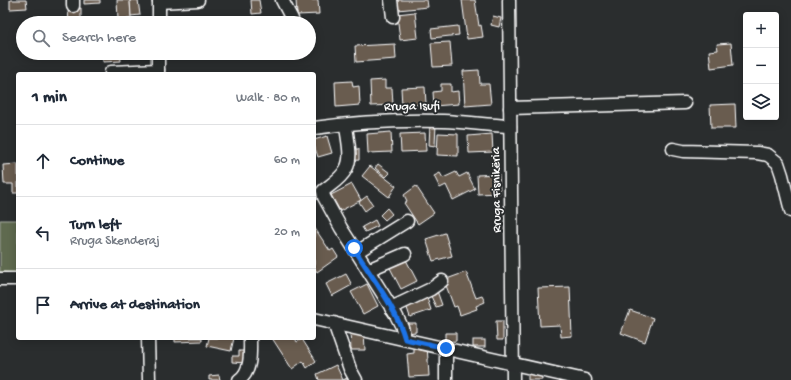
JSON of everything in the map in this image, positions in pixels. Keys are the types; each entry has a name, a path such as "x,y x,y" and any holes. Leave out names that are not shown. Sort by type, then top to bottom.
{"street":[{"path":"159,16 159,1 198,0"},
{"path":"282,0 290,16"},
{"path":"391,0 393,17"},
{"name":"Rruga Fisnikëria","path":"509,0 513,380"},
{"path":"111,72 158,72 158,60"},
{"path":"510,108 685,103"},
{"name":"Rruga Isufi","path":"316,128 373,122 414,121 444,121 510,126"},
{"path":"346,125 349,156 346,169 339,178 323,191 324,197 341,228 402,327 405,339"},
{"path":"673,149 684,151 756,153 768,155 778,163 791,211"},
{"path":"357,252 407,221"},
{"path":"368,270 405,254"},
{"path":"0,279 16,279"},
{"path":"391,308 431,289 442,281"},
{"path":"316,319 585,380"},
{"path":"334,323 350,369 356,380"},
{"path":"148,340 149,380"},
{"path":"239,380 244,377 248,369 250,340"},
{"path":"446,348 446,380"}],"green space":[{"path":"0,220 16,220 16,273 0,272"}],"building":[{"path":"10,0 26,0 27,8 10,9"},
{"path":"84,0 100,0 100,3 84,4"},
{"path":"117,0 130,0 131,16 118,16"},
{"path":"130,0 138,0 140,15 131,16"},
{"path":"251,0 259,0 261,13 252,14"},
{"path":"296,0 318,0 319,14 297,15"},
{"path":"397,0 427,0 428,7 398,10"},
{"path":"462,0 475,0 479,26 481,25 483,37 467,39"},
{"path":"81,8 81,16 68,16 68,9"},
{"path":"415,12 418,38 400,40 397,14"},
{"path":"493,16 501,18 499,27 491,25"},
{"path":"458,26 459,35 432,38 431,29"},
{"path":"450,42 452,66 433,67 431,43"},
{"path":"731,43 733,65 711,68 709,51 718,50 717,44"},
{"path":"395,44 396,59 356,62 355,46"},
{"path":"103,60 121,61 103,62"},
{"path":"479,70 480,84 489,84 491,104 465,106 463,71"},
{"path":"385,80 385,88 392,88 393,105 371,106 370,81"},
{"path":"352,81 353,87 359,86 360,105 336,107 335,82"},
{"path":"441,84 451,84 451,92 458,91 459,104 434,106 433,92 441,91"},
{"path":"425,87 426,104 402,106 401,88"},
{"path":"735,104 736,128 711,128 710,105"},
{"path":"430,124 436,124 435,146 429,145"},
{"path":"391,132 392,152 368,153 367,134"},
{"path":"425,133 426,151 401,152 400,134"},
{"path":"438,133 458,134 458,156 437,155"},
{"path":"492,134 493,152 469,153 468,136"},
{"path":"327,136 332,153 318,157 316,151 316,139"},
{"path":"350,149 359,149 359,160 350,161"},
{"path":"16,164 16,193 13,193 13,184 4,184 3,165"},
{"path":"378,164 390,173 386,177 375,168"},
{"path":"370,166 396,186 389,197 362,176"},
{"path":"456,172 459,177 467,173 475,189 453,200 446,185 440,188 434,176 440,173 443,178"},
{"path":"499,174 500,193 478,194 477,175"},
{"path":"352,184 361,200 340,211 331,195"},
{"path":"416,186 434,213 418,224 404,203 407,201 404,195"},
{"path":"367,196 373,205 365,211 359,202"},
{"path":"387,208 392,214 385,220 380,215"},
{"path":"375,220 378,226 365,232 362,227"},
{"path":"316,230 330,251 333,249 338,257 317,272"},
{"path":"445,233 452,256 433,261 426,239"},
{"path":"405,258 417,281 401,289 389,266"},
{"path":"466,272 476,298 482,296 485,302 476,306 477,309 460,315 457,306 454,307 444,280"},
{"path":"346,274 352,285 332,296 326,284"},
{"path":"367,284 378,306 363,314 351,292"},
{"path":"570,287 572,336 561,337 560,325 540,326 538,288"},
{"path":"437,291 442,305 436,307 430,294"},
{"path":"425,292 431,310 410,317 404,299"},
{"path":"630,310 653,318 645,342 621,333"},
{"path":"496,321 503,321 503,340 497,340"},
{"path":"406,323 416,323 416,332 406,333"},
{"path":"364,331 365,350 351,350 350,332"},
{"path":"445,333 456,333 456,341 445,342"},
{"path":"175,340 202,340 202,341 175,342"},
{"path":"208,340 234,340 231,351 207,346"},
{"path":"273,340 296,340 297,342 303,340 316,361 307,368 303,361 292,369"},
{"path":"473,340 485,340 485,347 473,347"},
{"path":"427,345 429,376 409,377 407,354 414,353 414,346"},
{"path":"239,351 246,351 246,363 232,362 232,356 239,356"},
{"path":"336,365 343,380 319,380 317,374"},
{"path":"542,373 542,380 528,380 528,374"},
{"path":"219,375 220,380 209,380 209,376"},
{"path":"351,376 354,380 343,380"}],"route":[{"path":"354,248 396,315 402,327 405,339 446,348"}]}
